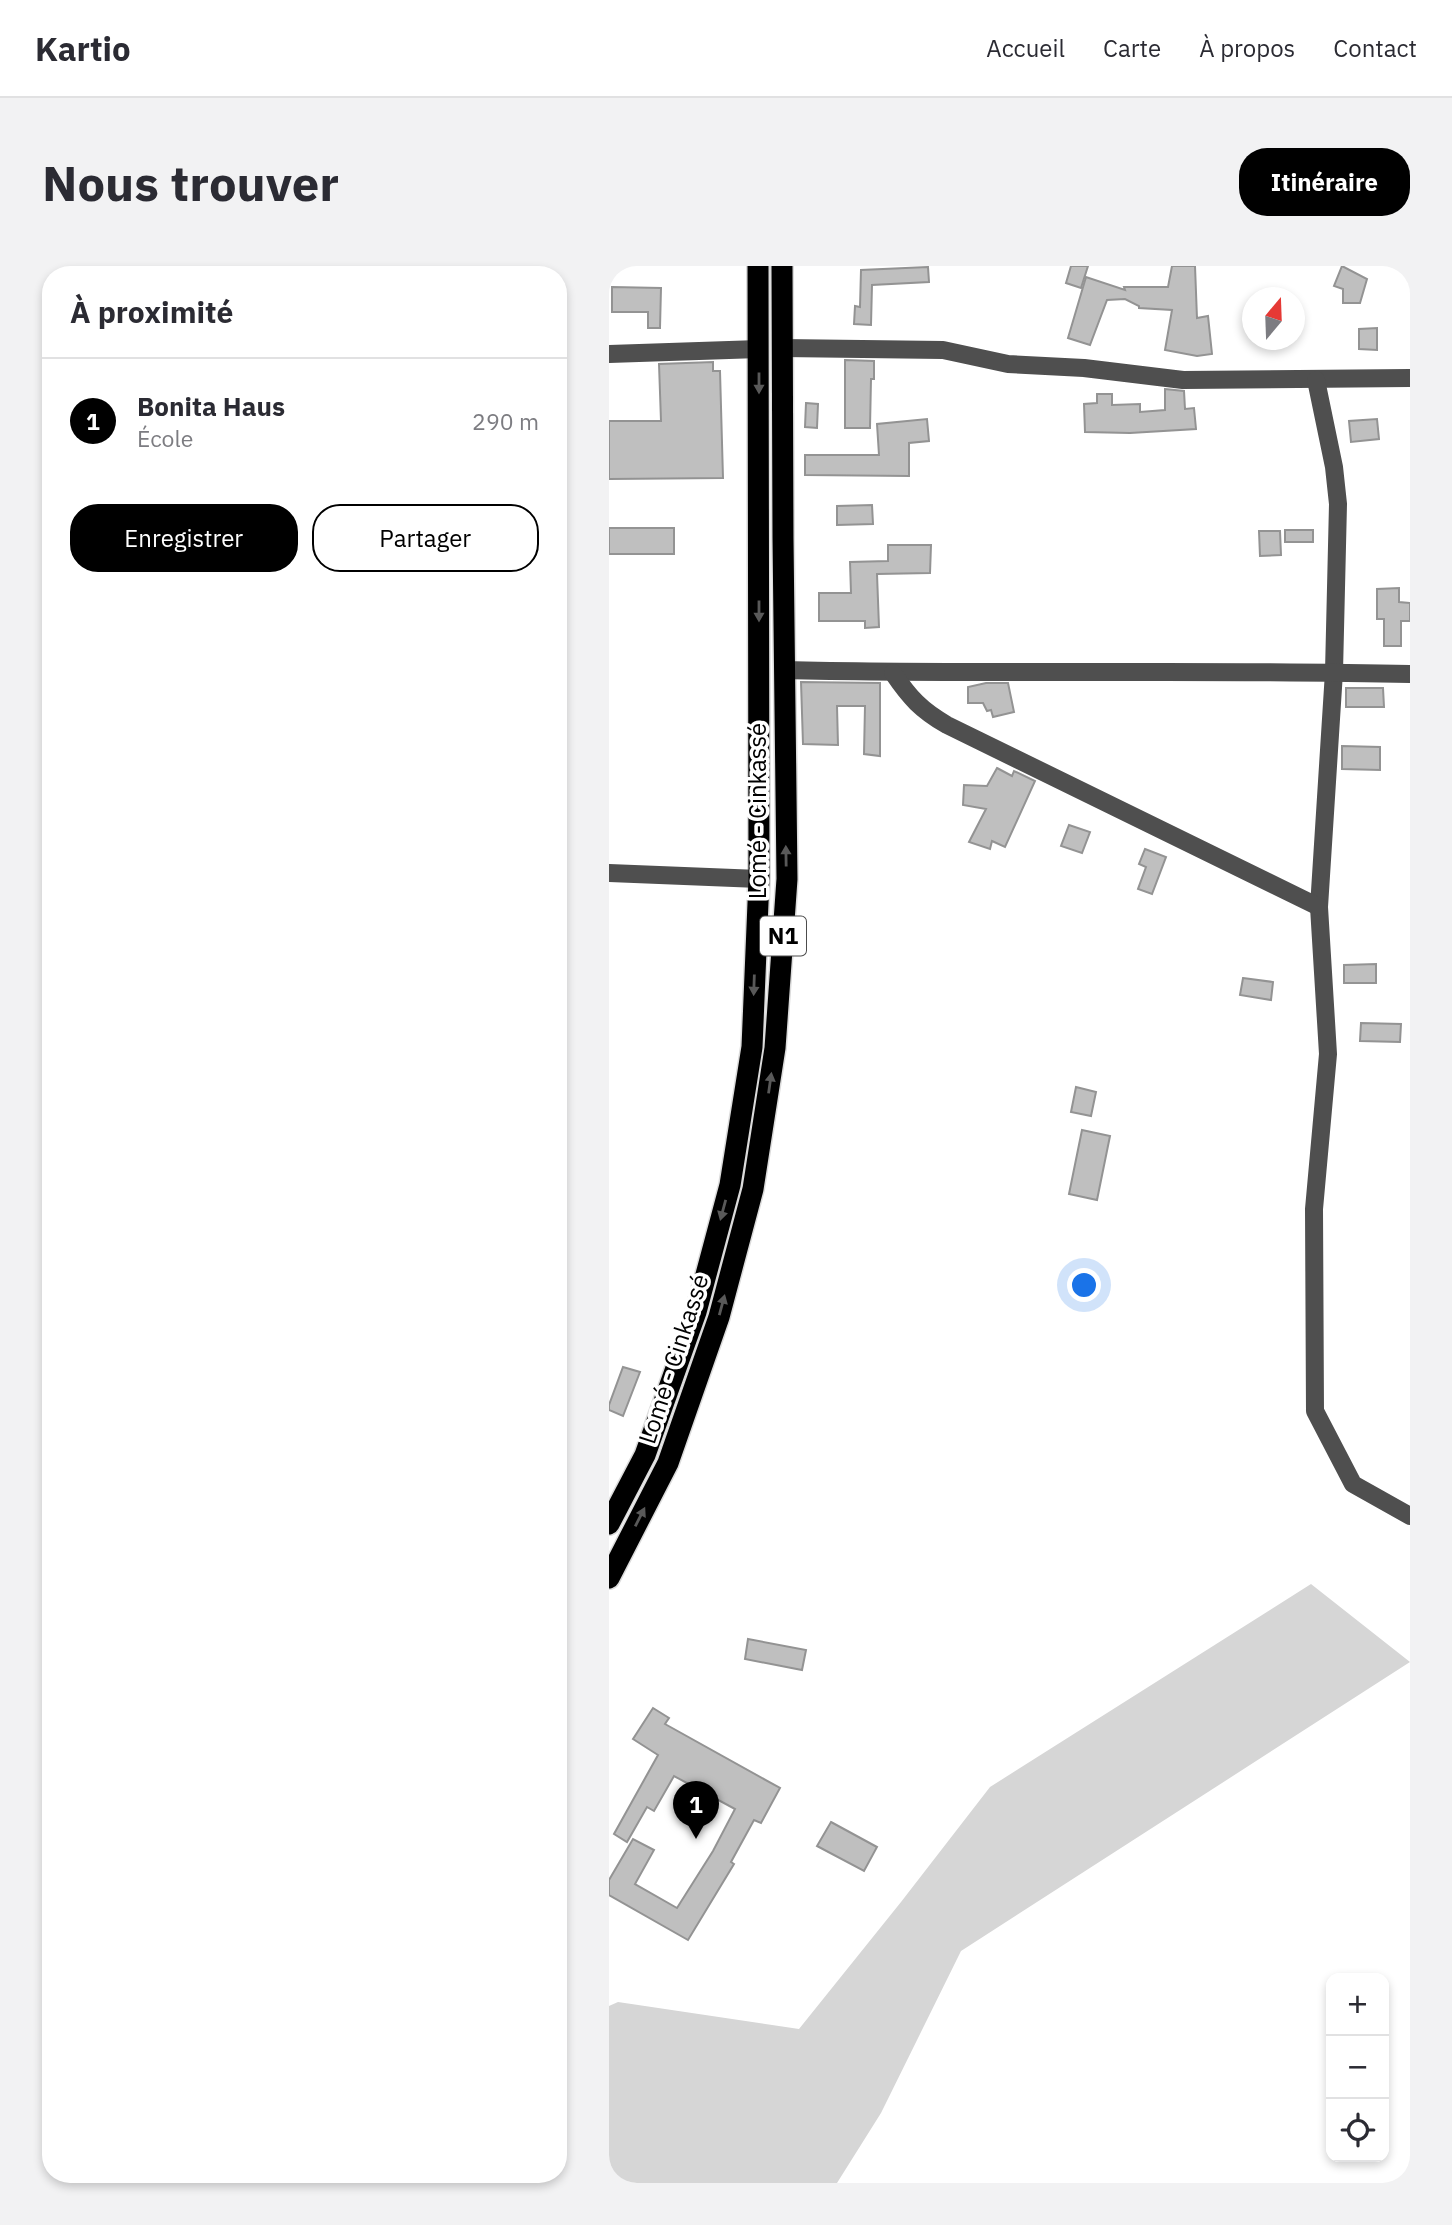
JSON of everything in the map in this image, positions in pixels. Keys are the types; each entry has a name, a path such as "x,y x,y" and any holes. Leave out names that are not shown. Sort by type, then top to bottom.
{"highway":[{"name":"Lomé - Cinkassé","path":"609,1524 645,1455 696,1312 730,1185 752,1047 759,879 758,266"},
{"name":"Lomé - Cinkassé","path":"609,1578 668,1463 719,1317 753,1189 775,1048 787,879 782,266"},
{"path":"759,538 783,538"},
{"path":"645,1455 668,1463"}],"street":[{"path":"782,348 943,351 1008,364 1084,368 1183,380 1410,378"},
{"path":"609,354 759,349"},
{"path":"1316,380 1334,467 1338,504 1334,672 1319,907 1328,1054 1314,1209 1315,1411 1353,1484 1410,1516"},
{"path":"784,670 893,673 1154,670 1410,674"},
{"path":"893,673 915,703 947,725 1319,907"},
{"path":"609,873 759,879"}],"shaded area":[{"path":"1311,1584 1410,1662 961,1951 881,2113 837,2183 609,2183 609,2006 618,2002 799,2029 990,1787"}],"building":[{"path":"1071,266 1088,266 1081,288 1066,283"},
{"path":"1172,266 1195,266 1197,318 1208,316 1212,354 1197,356 1165,350 1172,310 1139,308 1125,299 1107,300 1090,345 1068,338 1086,277 1125,290 1124,287 1168,287"},
{"path":"1342,266 1367,279 1360,303 1343,303 1343,289 1334,286"},
{"path":"928,267 929,282 872,285 871,325 854,324 855,306 860,307 861,270"},
{"path":"612,287 661,288 660,328 648,328 648,312 612,312"},
{"path":"1377,328 1377,350 1359,349 1359,329"},
{"path":"845,360 874,361 870,428 845,428"},
{"path":"713,362 713,371 720,371 723,478 609,479 609,421 661,421 659,364"},
{"path":"1165,389 1184,391 1185,409 1194,408 1196,429 1130,433 1085,432 1084,404 1097,403 1097,394 1112,394 1112,405 1140,404 1140,412 1165,410"},
{"path":"806,403 818,404 817,428 805,427"},
{"path":"927,419 929,441 909,443 909,476 805,475 805,455 879,455 877,424"},
{"path":"1377,419 1379,439 1351,442 1349,421"},
{"path":"872,505 873,524 837,525 837,506"},
{"path":"609,528 674,528 674,554 609,554"},
{"path":"1285,530 1313,530 1313,542 1285,542"},
{"path":"1259,531 1280,531 1281,555 1260,556"},
{"path":"888,545 931,545 930,573 877,574 879,627 865,628 865,621 819,621 819,593 851,593 850,562 888,561"},
{"path":"1399,588 1399,602 1410,603 1410,621 1401,621 1401,646 1384,646 1384,619 1377,619 1377,589"},
{"path":"801,682 880,683 880,756 864,754 865,706 837,706 838,745 803,744"},
{"path":"986,683 1008,683 1014,712 993,717 991,710 987,711 983,703 968,703 968,687"},
{"path":"1346,688 1383,688 1384,707 1346,707"},
{"path":"1342,746 1380,747 1380,770 1342,769"},
{"path":"997,768 1012,776 1014,771 1035,781 1005,847 992,841 990,849 969,842 986,809 963,805 964,785 987,786"},
{"path":"1069,825 1090,832 1082,853 1061,846"},
{"path":"1145,849 1166,857 1152,894 1138,889 1146,867 1139,864"},
{"path":"1376,964 1376,983 1344,983 1344,965"},
{"path":"1243,978 1273,982 1271,1000 1240,995"},
{"path":"1361,1023 1401,1024 1400,1042 1360,1041"},
{"path":"1076,1087 1096,1092 1091,1116 1071,1112"},
{"path":"1082,1130 1110,1136 1097,1200 1069,1194"},
{"path":"623,1367 640,1372 623,1416 609,1410 609,1405"},
{"path":"748,1639 806,1650 802,1670 745,1659"},
{"path":"653,1708 669,1718 665,1724 780,1788 761,1823 754,1820 731,1862 734,1864 688,1940 609,1895 609,1880 633,1839 654,1850 635,1884 677,1908 713,1851 735,1809 674,1776 654,1811 647,1807 627,1842 614,1834 658,1755 633,1739"},
{"path":"831,1822 877,1847 864,1871 817,1846"}],"place":[{"name":"Bonita Haus","path":"696,1839"}]}
